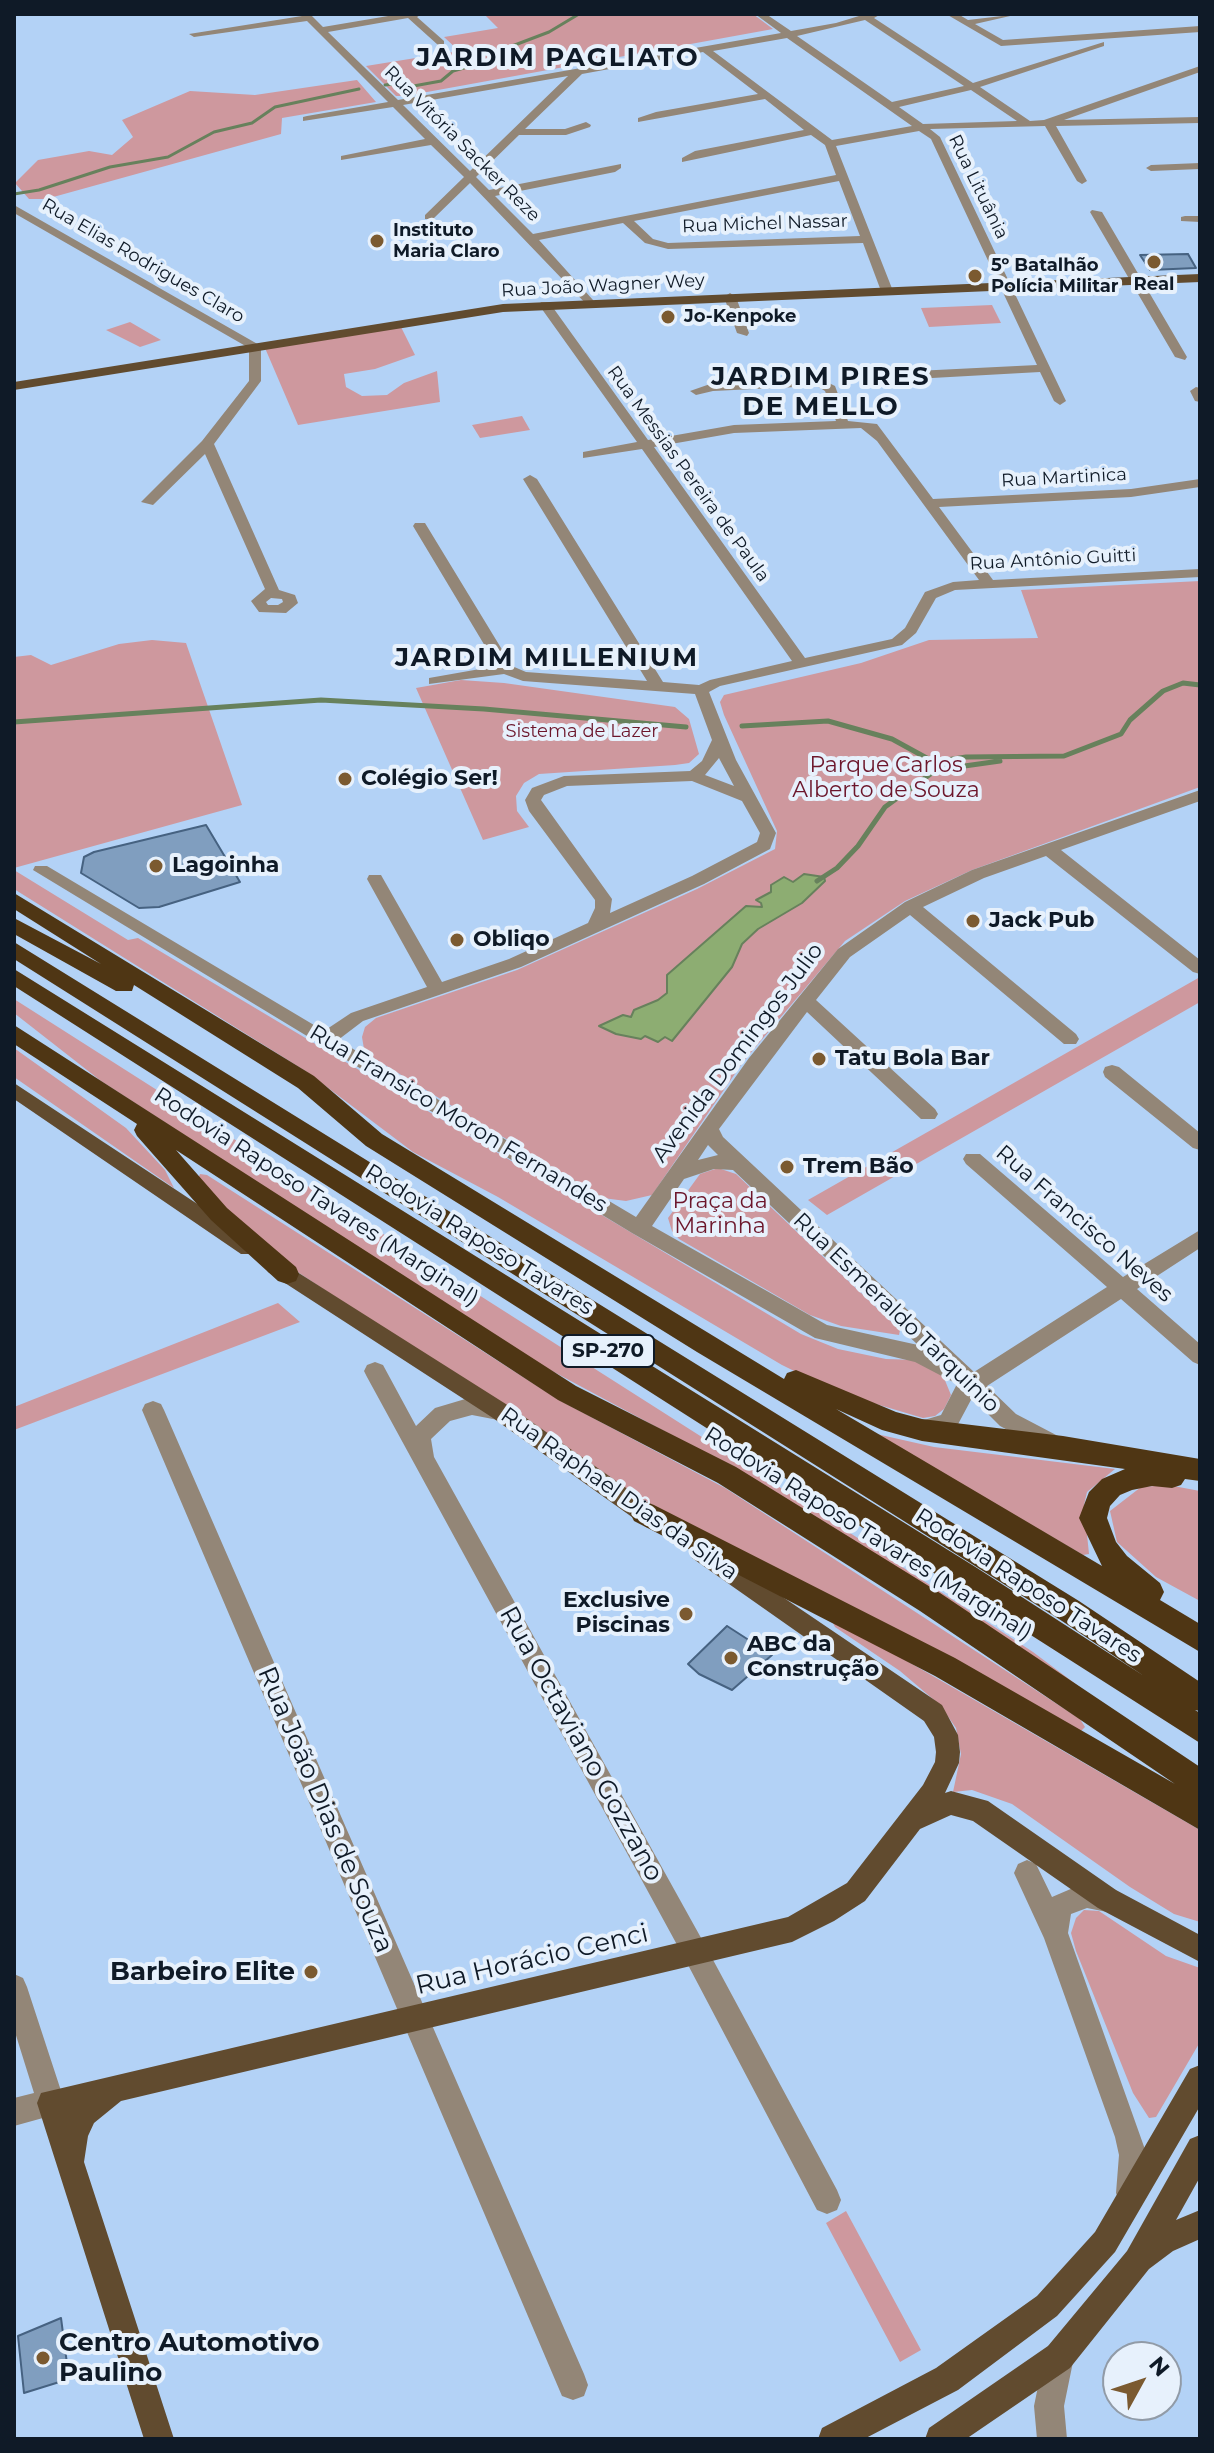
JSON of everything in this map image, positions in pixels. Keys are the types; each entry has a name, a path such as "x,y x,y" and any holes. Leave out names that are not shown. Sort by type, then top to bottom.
{"highway":[{"name":"SP-270","path":"14,900 306,1082 374,1140 706,1345 1200,1639"},
{"path":"14,925 124,986 221,1030"},
{"name":"Rodovia Raposo Tavares","path":"14,949 1056,1601 1200,1698"},
{"name":"Rodovia Raposo Tavares","path":"14,976 401,1223 800,1470 1200,1729"},
{"name":"Rodovia Raposo Tavares (Marginal)","path":"14,1033 567,1393 727,1475 930,1602 1200,1784"},
{"path":"92,1084 162,1146 219,1214 287,1274"},
{"name":"SP-270","path":"555,1250 817,1391 891,1422 922,1430"},
{"path":"922,1430 1063,1447 1200,1470"},
{"path":"1200,1481 1152,1475 1128,1479 1111,1487 1099,1500 1093,1518 1105,1549 1117,1565 1200,1628"},
{"path":"644,1513 945,1667 1200,1815"}],"main road":[{"name":"Rua João Wagner Wey","path":"14,386 503,308 1200,278"},
{"name":"Rua Raphael Dias da Silva","path":"14,1090 287,1274 501,1412 933,1713 946,1735 947,1763 914,1820"},
{"path":"914,1820 942,1804 951,1803 979,1810 1107,1899 1200,1949"},
{"name":"Rua Horácio Cenci","path":"51,2103 792,1929 856,1892 914,1820"},
{"path":"833,2439 947,2379 1047,2306 1105,2242 1200,2079"},
{"name":"Rua Horácio Cenci","path":"70,2162 74,2134 84,2113 103,2095 123,2084"},
{"path":"51,2103 159,2439"},
{"path":"940,2439 1059,2357 1137,2261 1200,2149"},
{"path":"1137,2261 1163,2241 1200,2224"}],"street":[{"path":"321,30 412,14 441,43"},
{"name":"Rua Lituânia","path":"760,14 935,137 1060,401"},
{"path":"951,14 1001,43 1200,29"},
{"path":"966,23 1014,14"},
{"path":"307,119 837,26 868,15 1027,123"},
{"path":"194,34 307,16"},
{"name":"Rua Vitória Sacker Reze","path":"307,16 531,238 589,303"},
{"path":"893,105 944,96 1127,35"},
{"path":"1092,37 1103,43"},
{"path":"705,49 830,144 887,291"},
{"path":"1048,122 1200,69"},
{"path":"429,217 578,72"},
{"path":"642,120 767,96"},
{"path":"1084,108 1083,115 1103,121"},
{"path":"830,144 922,127 1200,120"},
{"path":"1048,122 1082,181"},
{"path":"516,132 566,132 586,125"},
{"path":"686,160 699,153 813,131"},
{"path":"345,158 433,141"},
{"path":"486,194 611,170 617,166"},
{"path":"1151,168 1200,166"},
{"path":"531,238 841,177"},
{"name":"Rua Elias Rodrigues Claro","path":"14,208 255,346"},
{"path":"1096,212 1133,281 1181,357"},
{"path":"1185,219 1200,219"},
{"name":"Rua Michel Nassar","path":"626,220 649,241 668,246 866,239"},
{"path":"730,297 743,333"},
{"name":"Rua Messias Pereira de Paula","path":"545,305 802,664"},
{"path":"148,502 207,444 255,381 255,346"},
{"path":"896,376 1043,368"},
{"path":"696,391 713,387 819,382 831,389 843,424"},
{"path":"588,455 734,429 843,424 872,427 987,582"},
{"path":"207,444 273,592"},
{"path":"530,479 657,685"},
{"name":"Rua Martinica","path":"929,503 1131,493 1200,483"},
{"path":"420,526 506,669"},
{"name":"Rua Antônio Guitti","path":"701,690 715,683 897,642 911,630 930,595 953,586 1200,573"},
{"path":"325,1040 357,1017 515,963 643,905 764,845 768,833 720,740 701,690 523,676 506,669 434,681"},
{"path":"694,776 709,764 720,740"},
{"path":"595,927 605,905 535,807 533,800 538,792 564,781 694,776 749,798"},
{"path":"1191,798 1200,814"},
{"name":"Avenida Domingos Julio","path":"639,1228 756,1063 844,953 911,906 978,874 1191,798"},
{"path":"1048,849 1199,968"},
{"name":"Rua Fransico Moron Fernandes","path":"41,870 639,1228 822,1332 934,1360 973,1384"},
{"path":"375,879 437,989"},
{"path":"601,896 618,903 643,905"},
{"path":"911,906 1070,1039"},
{"path":"806,1001 928,1114"},
{"path":"1112,1072 1200,1143"},
{"name":"Rua Esmeraldo Tarquinio","path":"710,1130 716,1142 1008,1420 1040,1439 1063,1447"},
{"name":"Rua Francisco Neves","path":"973,1159 1200,1356"},
{"path":"677,1174 713,1162 739,1163"},
{"path":"922,1430 948,1422 965,1389 1200,1238"},
{"path":"884,1346 913,1344 917,1340 912,1329"},
{"name":"Rua Octaviano Gozzano","path":"375,1371 696,1954 827,2200"},
{"path":"425,1459 420,1440 432,1422 443,1414 472,1406 501,1412"},
{"name":"Rua João Dias de Souza","path":"153,1410 573,2385"},
{"path":"1027,1873 1051,1902 1055,1933 1129,2137 1133,2164 1130,2196"},
{"path":"1051,1902 1087,1895 1107,1899"},
{"path":"14,1987 51,2103"},
{"name":"Rua Horácio Cenci","path":"14,2112 51,2103"},
{"path":"1052,2439 1049,2406 1059,2357"}],"green space":[{"path":"484,14 753,14 773,29 405,96 396,96 366,66 459,51 444,37 498,28"},
{"path":"357,80 376,102 282,118 281,134 46,199 29,199 15,183 38,160 89,151 112,155 133,137 122,120 190,91 255,95"},
{"path":"992,305 1001,323 929,327 921,308"},
{"path":"130,322 161,340 140,347 106,330"},
{"path":"401,327 415,355 375,369 344,374 346,387 362,396 387,395 404,383 437,371 440,402 298,425 265,348"},
{"path":"522,416 530,430 480,438 472,425"},
{"name":"Parque Carlos Alberto de Souza","path":"1200,581 1200,787 972,870 905,901 845,941 743,1062 652,1195 626,1201 603,1198 375,1059 364,1049 362,1037 365,1027 376,1018 517,970 697,889 775,849 777,831 724,715 720,702 724,695 861,663 929,640 1038,638 1021,590"},
{"path":"152,640 186,643 242,805 14,868 14,657 31,655 51,665 119,644"},
{"name":"Sistema de Lazer","path":"461,680 504,683 675,707 689,719 699,754 689,763 675,765 539,774 524,783 516,796 517,811 529,827 483,840 416,688"},
{"path":"14,870 128,940 138,938 801,1334 838,1349 886,1359 917,1360 932,1366 944,1378 951,1395 944,1409 935,1416 923,1418 839,1393 782,1365 498,1197 413,1152 307,1072 14,889"},
{"path":"1200,977 1200,1002 827,1215 808,1200"},
{"path":"14,999 727,1453 1033,1652 1125,1721 718,1460 526,1357 101,1081 14,1013"},
{"path":"14,1048 126,1128 165,1170 174,1188 14,1077"},
{"name":"Praça da Marinha","path":"718,1168 736,1174 900,1330 899,1335 841,1326 810,1315 679,1239 672,1231 668,1218 700,1174"},
{"path":"200,1174 207,1175 559,1400 725,1488 1080,1719 1085,1727 1081,1731 732,1549 624,1489 263,1249 198,1179"},
{"path":"278,1303 300,1322 14,1430 14,1407"},
{"path":"872,1433 934,1447 1115,1469 1087,1492 1084,1505 1089,1554 1083,1555"},
{"path":"1168,1485 1200,1491 1200,1601 1156,1577 1117,1542 1110,1511 1141,1487"},
{"path":"834,1619 1200,1830 1200,1922 1174,1914 1130,1887 1012,1804 972,1790 953,1792 961,1754 956,1728 940,1705 900,1671 835,1627"},
{"path":"1084,1910 1099,1911 1166,1956 1200,1968 1200,2042 1156,2117 1149,2118 1133,2093 1076,1951 1071,1933 1076,1918"},
{"path":"846,2211 921,2350 900,2362 826,2223"}],"shaded area":[{"path":"804,874 824,877 825,881 802,903 758,929 742,944 732,967 672,1041 665,1037 658,1042 645,1036 641,1039 616,1034 599,1026 623,1015 631,1017 634,1010 658,1000 667,993 667,975 746,906 762,907 756,900 771,892 771,885 784,877 793,882"}],"building":[{"path":"1188,254 1196,268 1150,270 1140,255"},
{"name":"Lagoinha","path":"206,825 240,882 159,907 139,908 81,873 84,857 94,852"},
{"name":"ABC da Construção","path":"727,1626 772,1655 732,1690 699,1674 688,1664"},
{"name":"Centro Automotivo Paulino","path":"61,2318 69,2379 24,2393 18,2336"}],"waterway":[{"path":"385,85 401,83 408,87 441,81 453,71 464,68 471,57 499,51 549,32 579,14"},
{"path":"14,194 39,190 110,167 168,157 214,132 252,123 275,107 359,89"},
{"path":"742,726 828,721 892,739 934,762 966,757 1064,756 1121,734 1130,720 1163,691 1183,683 1200,685"},
{"path":"14,722 321,700 484,709 686,727"},
{"path":"817,881 837,868 858,846 885,807 936,770 1000,761"}],"place":[{"name":"Instituto Maria Claro","path":"377,241"},
{"name":"Real","path":"1154,262"},
{"name":"5º Batalhão Polícia Militar","path":"975,276"},
{"name":"Jo-Kenpoke","path":"668,317"},
{"name":"Colégio Ser!","path":"345,779"},
{"name":"Lagoinha","path":"156,866"},
{"name":"Jack Pub","path":"973,921"},
{"name":"Obliqo","path":"457,940"},
{"name":"Tatu Bola Bar","path":"819,1059"},
{"name":"Trem Bão","path":"787,1167"},
{"name":"Exclusive Piscinas","path":"686,1614"},
{"name":"ABC da Construção","path":"731,1658"},
{"name":"Barbeiro Elite","path":"311,1972"},
{"name":"Centro Automotivo Paulino","path":"43,2358"}],"district":[{"name":"JARDIM PAGLIATO","path":"558,58"},
{"name":"JARDIM PIRES DE MELLO","path":"821,392"},
{"name":"JARDIM MILLENIUM","path":"547,658"}]}
